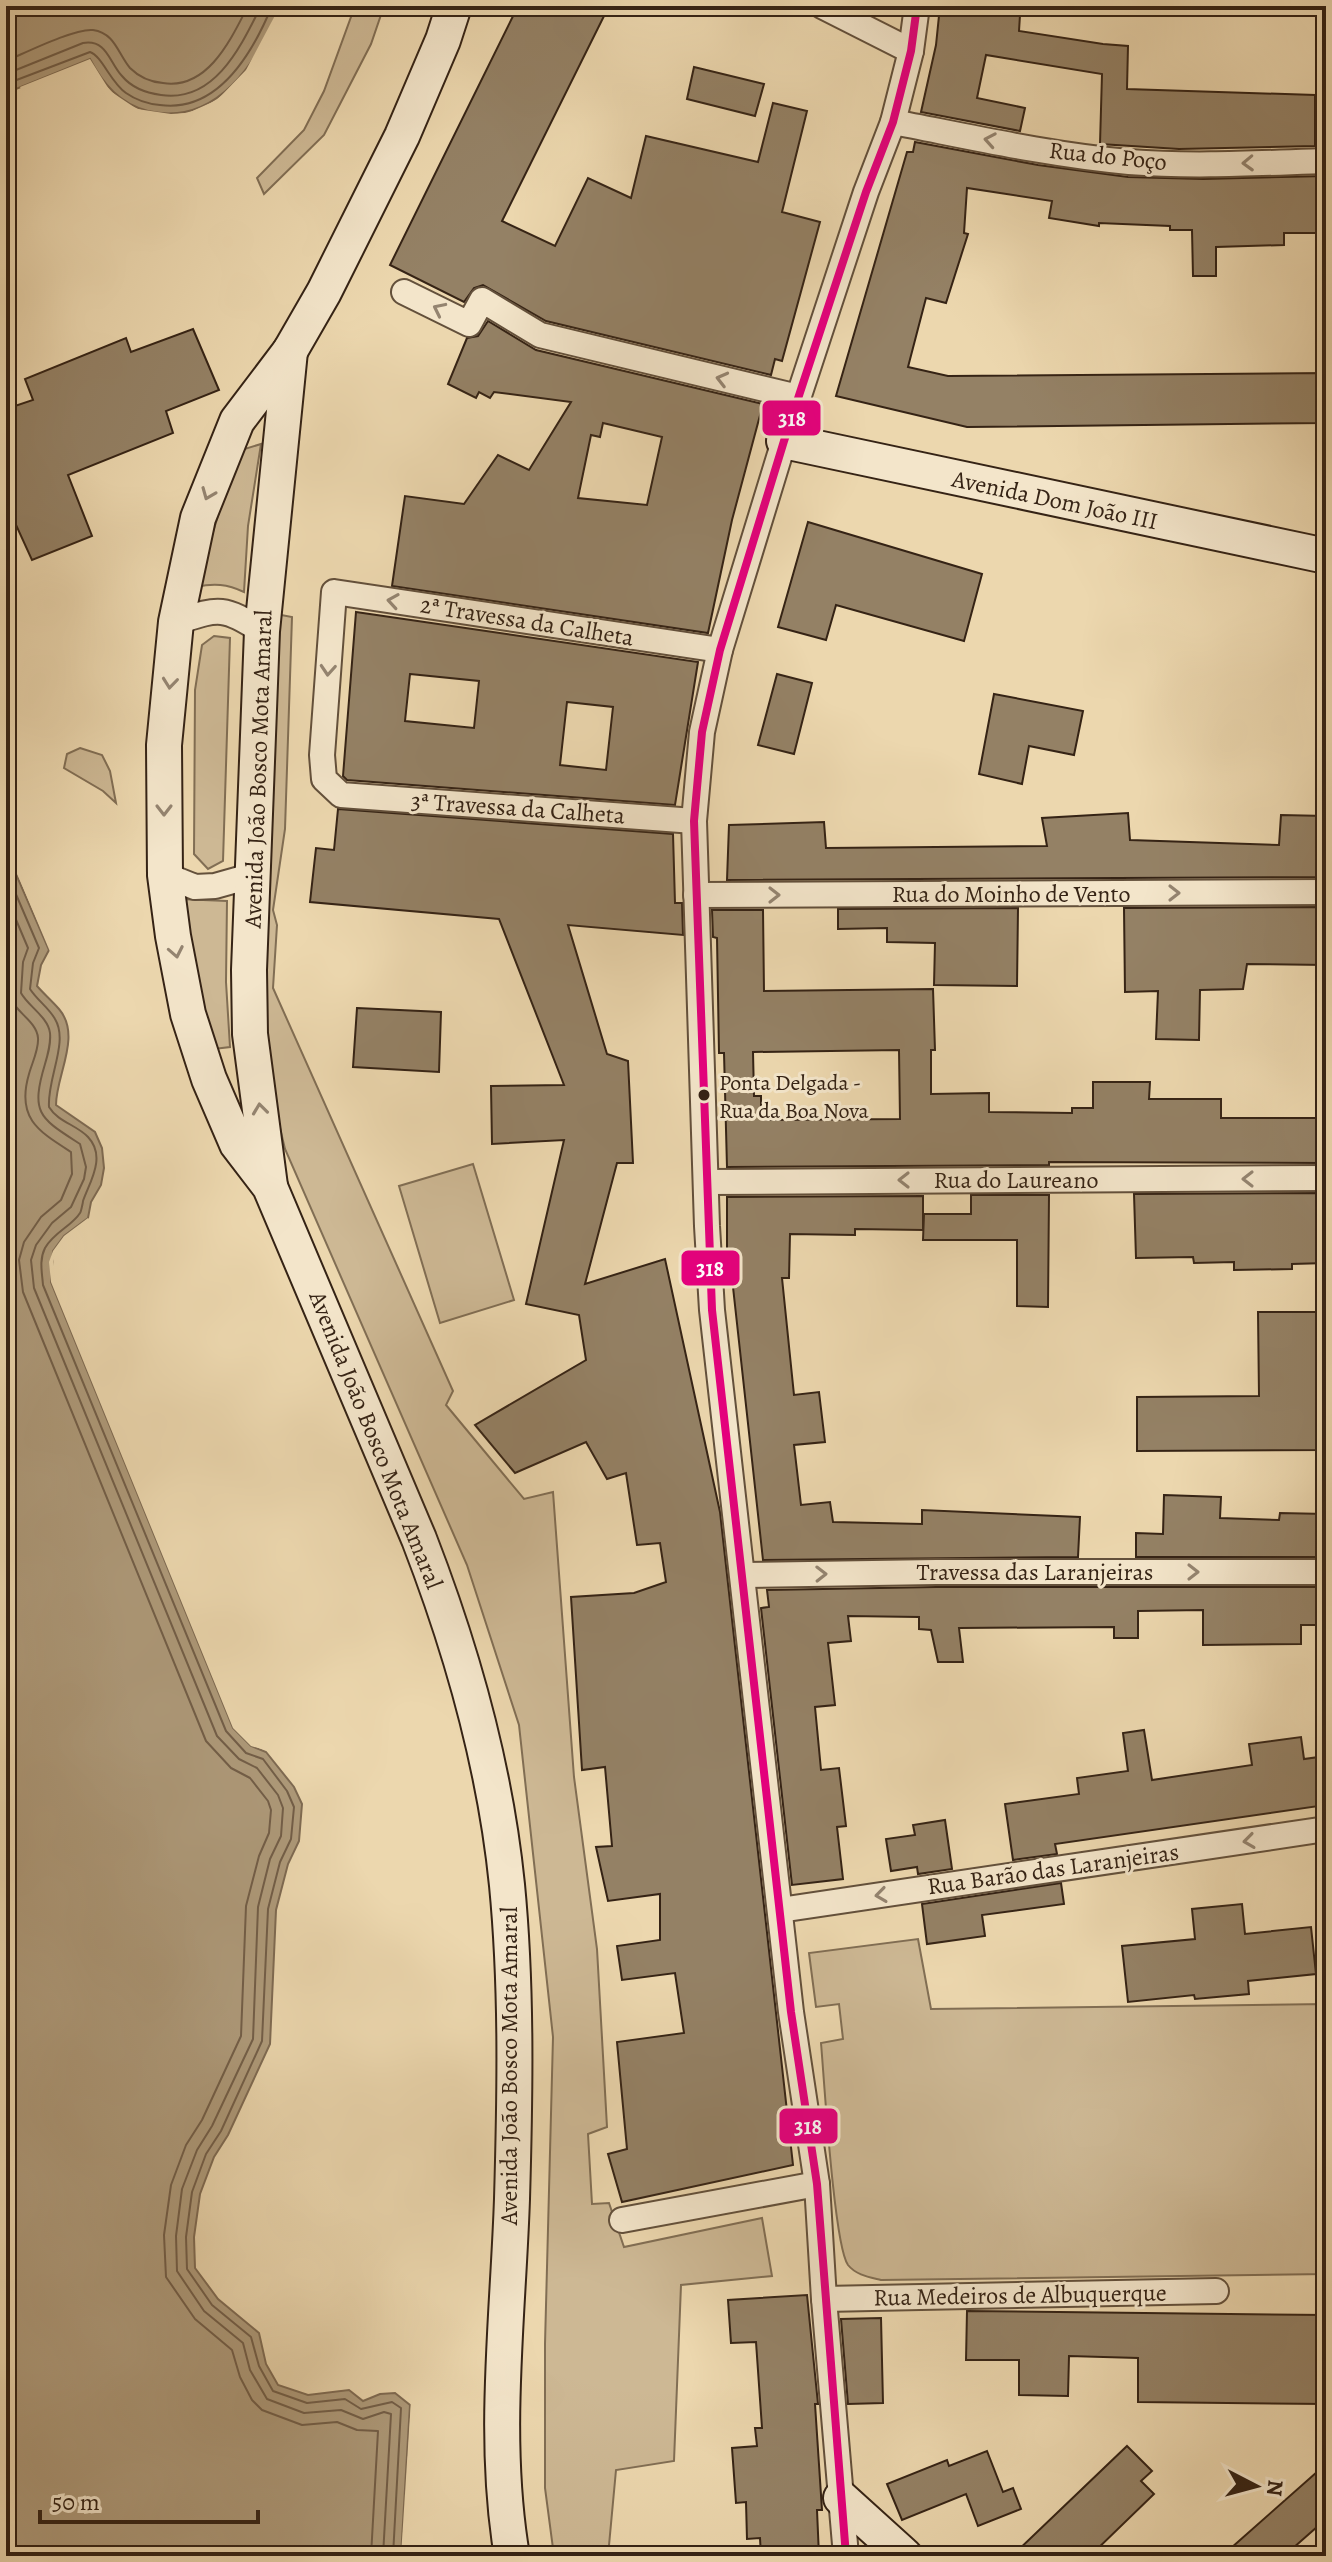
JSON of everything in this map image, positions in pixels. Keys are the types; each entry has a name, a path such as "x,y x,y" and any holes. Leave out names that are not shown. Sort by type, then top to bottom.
{"main road":[{"name":"Avenida João Bosco Mota Amaral","path":"454,6 443,40 402,136 324,292 290,351 237,421 198,518 176,622 164,745 165,875 188,1014 209,1079 237,1144 270,1187 377,1437 437,1587 470,1686 495,1796 507,1883 513,1974 512,2197 502,2456 512,2556"},
{"name":"Avenida João Bosco Mota Amaral","path":"270,1187 250,1034 249,970 262,631 290,351"},
{"name":"Avenida Dom João III","path":"784,441 1326,556"},
{"path":"841,2498 905,2556"}],"street":[{"path":"822,6 911,51"},
{"path":"846,2556 817,2184 791,2012 712,1310 694,821 702,732 720,650 798,397 866,192 893,122 911,51 917,6"},
{"name":"Rua do Poço","path":"893,122 1129,162 1326,161"},
{"path":"404,292 469,324 482,300 540,335 798,397"},
{"name":"2ª Travessa da Calheta","path":"341,795 324,779 322,755 334,592 720,650"},
{"path":"176,622 211,611 233,613 262,631"},
{"name":"3ª Travessa da Calheta","path":"341,795 694,821"},
{"path":"165,875 195,887 215,886 254,875"},
{"name":"Rua do Moinho de Vento","path":"696,895 1326,892"},
{"name":"Rua do Laureano","path":"706,1182 1326,1178"},
{"name":"Travessa das Laranjeiras","path":"743,1575 1326,1572"},
{"name":"Rua Barão das Laranjeiras","path":"780,1910 1326,1829"},
{"path":"622,2220 817,2184"},
{"name":"Rua Medeiros de Albuquerque","path":"824,2299 1216,2291"}],"shaded area":[{"path":"355,6 384,6 371,44 324,135 264,194 257,178 304,130 324,91"},
{"path":"261,444 248,526 244,592 220,585 196,587 238,451"},
{"path":"276,614 292,617 285,829 273,910 277,925 273,988 453,1391 446,1405 524,1499 553,1492 574,1777 597,1949 607,2127 588,2134 592,2204 609,2203 624,2247 762,2218 772,2276 681,2285 674,2461 616,2470 608,2556 554,2556 545,2488 545,2344 553,2037 519,1725 467,1565 285,1149 263,1057"},
{"path":"214,636 230,638 223,861 208,869 194,854 195,690 202,645"},
{"path":"80,748 102,755 110,771 116,803 103,791 64,768 67,754"},
{"path":"179,899 227,901 226,982 230,1047 214,1049 183,941"},
{"path":"473,1164 514,1300 440,1323 399,1186"},
{"path":"918,1939 931,2009 1326,2004 1326,2274 881,2280 851,2268 843,2251 838,2227 821,2043 843,2039 839,2004 816,2007 809,1953"}],"water":[{"path":"6,6 280,6 260,48 232,86 195,109 173,113 148,111 121,98 107,85 90,59 6,93"},
{"path":"6,851 49,950 41,965 37,986 59,1009 68,1031 56,1105 95,1132 102,1148 104,1168 101,1185 91,1202 88,1218 64,1236 53,1251 51,1282 233,1728 251,1746 266,1752 294,1787 302,1804 299,1841 288,1864 276,1910 270,2044 228,2135 214,2157 200,2194 194,2237 195,2268 218,2299 259,2333 266,2364 278,2385 308,2395 349,2390 363,2401 380,2394 395,2393 410,2405 401,2556 6,2556"}],"pier":[{"path":"280,6 284,6 280,16 249,73 219,103 189,117 170,118 135,112 108,94 88,64 22,91 20,87 90,59 110,91 137,109 188,113 217,100 246,70"},
{"path":"6,847 10,849 52,948 51,954"},
{"path":"88,1218 91,1221 67,1239 56,1253 53,1262 55,1281 236,1726 253,1743 272,1752 251,1746 233,1728 51,1282 49,1262 53,1251 64,1236"},
{"path":"411,2400 414,2405 405,2556 401,2556"}],"building":[{"path":"518,6 609,6 502,221 555,246 588,178 631,198 646,136 758,162 773,103 807,111 782,212 820,222 782,361 775,359 771,375 546,321 483,285 474,288 464,302 390,265"},
{"path":"940,6 999,6 998,12 1020,15 1019,31 1128,46 1127,89 1315,95 1315,146 1179,149 1100,144 1102,74 986,55 977,98 1025,108 1020,131 921,112 936,45"},
{"path":"694,67 764,84 755,116 687,99"},
{"path":"915,142 1038,165 1128,177 1326,176 1326,233 1284,233 1284,245 1216,247 1216,276 1193,276 1192,230 1170,230 1170,226 1099,223 1099,226 1049,218 1052,201 967,188 964,233 968,234 946,303 926,298 908,367 948,376 1326,373 1326,423 967,427 836,396 907,152 913,152"},
{"path":"488,321 536,350 763,404 732,520 708,633 392,586 405,496 464,504 498,455 529,470 571,402 494,392 490,398 479,392 476,398 448,384 467,338 478,336","holes":["603,423 662,437 647,505 578,498 591,435 600,437"]},
{"path":"193,329 219,390 166,411 173,433 68,475 92,536 32,560 6,503 6,409 33,400 25,379 126,338 131,352"},
{"path":"808,522 982,574 964,641 836,605 826,640 778,627"},
{"path":"356,612 698,662 675,805 347,780 343,776","holes":["410,674 479,681 474,728 405,721","567,702 613,707 606,770 560,765"]},
{"path":"777,674 812,683 794,754 758,745"},
{"path":"994,694 1083,711 1074,755 1029,746 1022,784 979,774"},
{"path":"338,809 673,834 675,903 682,903 683,935 568,925 607,1054 628,1061 633,1163 617,1163 585,1284 665,1259 720,1512 793,2165 622,2202 608,2154 627,2149 617,2042 684,2033 675,1973 622,1980 617,1946 660,1940 660,1894 608,1901 596,1847 612,1846 605,1767 582,1770 571,1597 634,1593 666,1582 660,1543 637,1545 626,1473 607,1479 586,1442 515,1473 475,1425 586,1360 579,1315 526,1304 564,1140 492,1144 491,1086 564,1085 499,919 310,902 316,848 334,850"},
{"path":"1128,813 1130,840 1279,845 1281,815 1326,816 1326,877 727,880 729,825 824,822 826,848 1047,846 1042,818"},
{"path":"1326,907 1326,965 1247,964 1243,989 1200,990 1199,1040 1156,1039 1158,991 1125,992 1124,908"},
{"path":"1018,908 1017,986 934,985 935,943 887,942 887,928 838,929 838,909"},
{"path":"712,910 763,910 764,991 933,989 935,1050 931,1050 931,1094 989,1093 989,1112 1072,1113 1072,1108 1093,1108 1093,1082 1150,1082 1149,1099 1221,1099 1221,1118 1326,1118 1326,1163 1049,1162 1049,1165 727,1167 724,1053 719,1053 717,938 713,937","holes":["899,1050 900,1119 767,1120 767,1114 761,1114 761,1096 754,1096 753,1052"]},
{"path":"357,1008 441,1012 439,1072 353,1067"},
{"path":"1326,1193 1326,1263 1292,1264 1292,1269 1234,1270 1234,1262 1194,1263 1193,1257 1136,1258 1134,1194"},
{"path":"971,1195 1049,1195 1048,1307 1017,1306 1017,1240 923,1240 924,1214 971,1214"},
{"path":"923,1196 923,1230 855,1229 855,1235 790,1234 789,1278 782,1278 794,1395 819,1392 825,1442 794,1445 801,1505 830,1502 833,1522 922,1524 922,1510 1080,1517 1078,1557 763,1560 732,1278 727,1278 727,1197"},
{"path":"1258,1312 1326,1312 1326,1450 1137,1451 1137,1397 1259,1396"},
{"path":"1164,1495 1221,1497 1220,1518 1279,1520 1280,1513 1326,1514 1326,1557 1136,1557 1136,1533 1163,1534"},
{"path":"1326,1587 1326,1625 1301,1625 1301,1644 1203,1645 1203,1610 1138,1611 1138,1638 1114,1638 1114,1627 959,1628 963,1662 938,1662 931,1630 919,1629 919,1617 848,1616 851,1641 828,1643 835,1705 815,1707 821,1770 839,1768 846,1826 837,1827 843,1879 792,1885 761,1608 769,1607 767,1590"},
{"path":"1144,1730 1152,1780 1252,1765 1249,1744 1301,1737 1304,1759 1326,1756 1326,1805 1055,1844 1057,1854 1013,1860 1005,1804 1079,1794 1077,1778 1128,1771 1123,1733"},
{"path":"945,1820 952,1869 918,1874 917,1867 891,1871 886,1839 915,1835 913,1825"},
{"path":"1061,1883 1064,1904 982,1915 985,1936 927,1944 922,1904"},
{"path":"1242,1904 1245,1934 1311,1927 1316,1974 1248,1981 1249,1994 1195,1999 1194,1995 1128,2002 1122,1946 1195,1939 1192,1909"},
{"path":"807,2295 818,2404 815,2404 822,2510 817,2510 819,2556 761,2556 760,2538 747,2539 746,2502 736,2503 732,2448 757,2446 755,2428 762,2428 756,2342 731,2343 728,2300"},
{"path":"967,2311 1326,2315 1326,2404 1138,2402 1138,2358 1069,2356 1068,2396 1019,2395 1019,2360 966,2360"},
{"path":"881,2318 883,2403 848,2404 841,2319"},
{"path":"1127,2446 1152,2471 1141,2481 1154,2494 1090,2556 1012,2556"},
{"path":"987,2451 1003,2492 1013,2488 1021,2509 978,2526 966,2494 902,2520 887,2484 947,2460 949,2466"},
{"path":"1326,2464 1326,2519 1284,2556 1222,2556"}],"transit line":[{"name":"318","path":"846,2556 817,2184 791,2012 712,1310 694,821 702,732 720,650 784,441 866,192 893,122 911,51 917,6"}],"place":[{"name":"Ponta Delgada - Rua da Boa Nova","path":"704,1095"}]}
